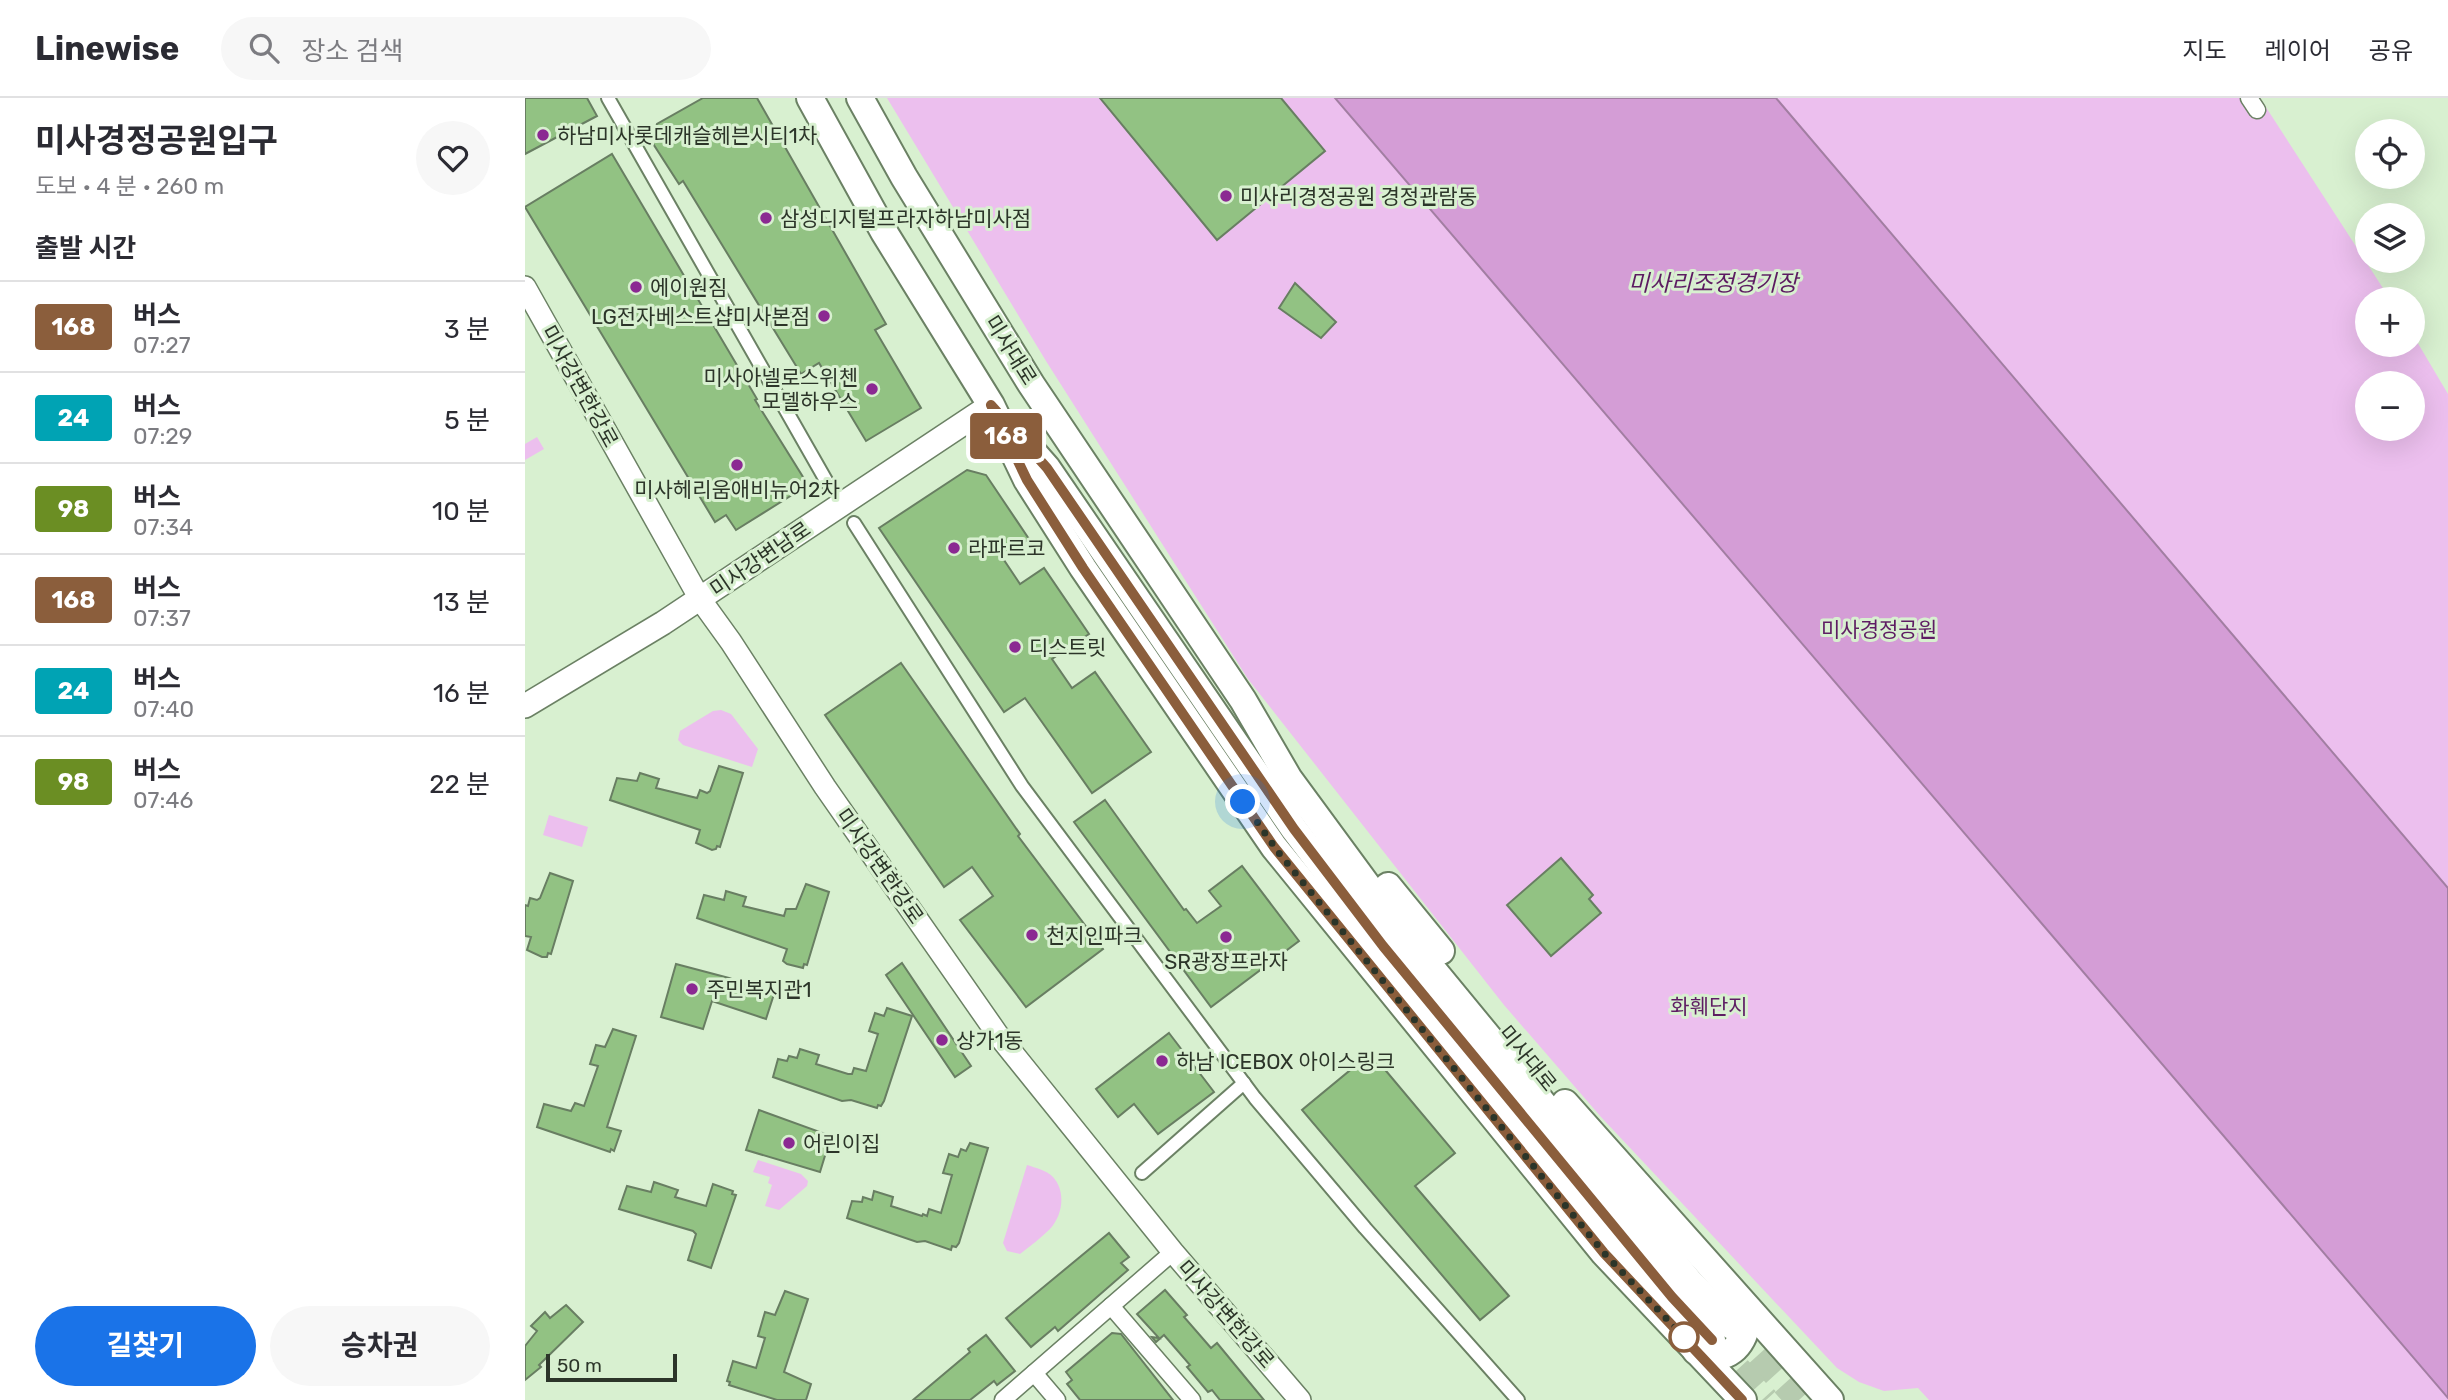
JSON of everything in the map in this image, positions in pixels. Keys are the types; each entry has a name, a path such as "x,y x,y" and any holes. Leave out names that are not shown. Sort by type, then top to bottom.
{"main road":[{"name":"미사대로","path":"810,98 884,232 991,405 1034,492 1274,847 1604,1253 1713,1339"},
{"name":"미사대로","path":"860,98 904,177 1031,384 1243,700 1289,779 1397,926 1689,1281 1742,1400"},
{"name":"미사강변남로","path":"525,706 699,599 991,405"},
{"name":"미사대로","path":"1243,700 1279,740 1389,887 1562,1100 1831,1400"},
{"path":"1713,1339 1719,1356 1731,1352 1746,1333 1747,1318 1740,1296"}],"street":[{"path":"608,98 828,484"},
{"name":"미사강변한강로","path":"525,287 699,599 738,653 825,787 998,1035 1173,1252 1300,1400"},
{"path":"854,523 1022,786 1244,1083 1365,1228 1518,1400"},
{"path":"1142,1173 1244,1083"},
{"path":"1003,1400 1173,1252"},
{"path":"1111,1306 1192,1400"},
{"path":"1034,1373 1057,1400"}],"green space":[{"name":"미사경정공원","path":"887,98 2260,98 2355,245 2355,273 2373,273 2382,287 2355,287 2355,357 2425,355 2448,394 2448,1400 1929,1400 1918,1388 1884,1391 1859,1382 1837,1368 1601,1117 1504,1005 1248,679 1046,361"},
{"path":"537,437 544,449 525,460 525,444"},
{"path":"721,710 731,714 758,749 752,767 683,745 678,740 680,731 713,711"},
{"path":"549,815 588,827 582,847 543,835"},
{"path":"758,1160 801,1174 808,1181 807,1186 779,1210 765,1206 772,1185 768,1183 770,1177 753,1172"},
{"path":"1027,1165 1053,1177 1060,1189 1061,1203 1058,1217 1050,1229 1020,1254 1007,1251 1003,1243"}],"water":[{"name":"미사리조정경기장","path":"1335,98 1776,98 2448,888 2448,1398"}],"building":[{"name":"하남미사롯데캐슬헤븐시티1차","path":"525,98 587,98 597,116 525,154"},
{"path":"703,98 757,98 886,324 875,330 921,408 866,441 819,363 801,374 683,181 679,184 652,142 657,124"},
{"name":"미사리경정공원 경정관람동","path":"1100,98 1281,98 1325,151 1217,240"},
{"path":"612,154 757,399 755,400 808,485 736,530 726,515 715,522 525,207"},
{"path":"1295,283 1336,322 1321,338 1279,308"},
{"path":"967,470 986,475 1029,539 1002,557 1020,584 1044,568 1089,634 1052,659 1072,688 1095,672 1151,752 1092,793 1025,698 1004,712 879,528"},
{"path":"901,663 1020,834 1018,836 1103,949 1026,1007 960,920 993,896 972,867 944,887 825,715"},
{"path":"719,766 743,773 720,847 717,846 716,849 712,850 696,843 700,830 610,800 617,778 637,781 640,773 659,779 656,788 697,798 700,790 707,793 710,791"},
{"name":"SR광장프라자","path":"1105,800 1184,910 1186,909 1197,923 1221,906 1209,891 1242,866 1299,941 1211,1007 1074,822"},
{"path":"1561,858 1593,895 1589,899 1601,913 1551,956 1507,905"},
{"path":"550,873 573,881 551,954 542,957 527,950 531,937 525,936 525,905 528,906 530,898 540,898"},
{"path":"806,884 829,892 807,965 804,964 803,968 783,961 787,949 697,918 704,895 724,900 726,891 746,897 743,906 784,916 786,909 796,909"},
{"name":"상가1동","path":"902,963 971,1066 955,1077 886,975"},
{"path":"676,964 729,978 774,994 766,1019 712,1001 703,1029 661,1017"},
{"path":"887,1008 912,1016 881,1106 878,1105 877,1108 851,1100 842,1101 773,1077 778,1059 787,1061 789,1056 797,1058 800,1049 819,1055 816,1064 848,1074 852,1074 854,1068 866,1071 878,1034 869,1031 875,1013 884,1016"},
{"path":"613,1029 636,1036 607,1127 621,1131 614,1151 611,1149 610,1152 537,1127 544,1104 571,1111 575,1103 584,1106 598,1066 590,1064 596,1045 605,1047"},
{"name":"하남 ICEBOX 아이스링크","path":"1169,1033 1214,1092 1158,1134 1134,1104 1118,1117 1096,1089"},
{"path":"1371,1053 1455,1153 1415,1186 1509,1296 1480,1320 1302,1110"},
{"name":"어린이집","path":"759,1110 831,1136 820,1172 746,1150"},
{"path":"970,1143 988,1148 956,1247 952,1246 951,1250 925,1241 917,1242 847,1218 852,1201 862,1202 863,1197 872,1200 874,1191 893,1197 891,1206 922,1216 927,1216 929,1209 941,1213 952,1175 943,1173 949,1154 958,1157 961,1149 966,1151"},
{"path":"654,1182 678,1190 675,1197 706,1206 713,1184 733,1191 732,1194 736,1195 711,1268 688,1260 696,1234 693,1231 619,1209 627,1186 651,1192"},
{"path":"1109,1233 1129,1257 1121,1263 1128,1270 1058,1331 1055,1327 1031,1347 1006,1318"},
{"path":"1165,1290 1211,1348 1217,1343 1264,1400 1220,1400 1212,1390 1208,1392 1187,1367 1190,1365 1164,1335 1156,1342 1152,1337 1159,1338 1137,1314"},
{"path":"785,1291 808,1299 784,1372 811,1384 806,1400 777,1400 729,1385 730,1382 727,1381 733,1361 756,1368 765,1338 758,1336 765,1312 775,1315"},
{"path":"566,1305 583,1322 539,1365 541,1367 525,1380 525,1346 537,1331 531,1326 545,1312 550,1318"},
{"path":"1112,1333 1121,1334 1173,1400 1080,1400 1067,1384 1072,1380 1066,1372"},
{"path":"986,1335 1015,1371 997,1385 994,1381 970,1400 913,1400 970,1352 968,1349"}],"tunnel":[{"path":"1732,1326 1799,1400"},
{"path":"1712,1340 1766,1400"}],"bus line":[{"name":"168","path":"1712,1340 1672,1297 1383,946 1294,829 1047,468 991,405 1027,480 1083,568 1274,847 1604,1253 1742,1400"}],"place":[{"name":"하남미사롯데캐슬헤븐시티1차","path":"543,135"},
{"name":"미사리경정공원 경정관람동","path":"1226,196"},
{"name":"삼성디지털프라자하남미사점","path":"766,218"},
{"name":"에이원짐","path":"636,287"},
{"name":"LG전자베스트샵미사본점","path":"824,316"},
{"name":"미사아넬로스위첸 모델하우스","path":"872,389"},
{"name":"미사헤리움애비뉴어2차","path":"737,465"},
{"name":"라파르코","path":"954,548"},
{"name":"디스트릿","path":"1015,647"},
{"name":"천지인파크","path":"1032,935"},
{"name":"SR광장프라자","path":"1226,937"},
{"name":"주민복지관1","path":"692,989"},
{"name":"상가1동","path":"942,1040"},
{"name":"하남 ICEBOX 아이스링크","path":"1162,1061"},
{"name":"어린이집","path":"789,1143"}],"route":[{"path":"1243,802 1279,853 1604,1253 1684,1337"}],"park label":[{"name":"화훼단지","path":"1709,1006"}]}
